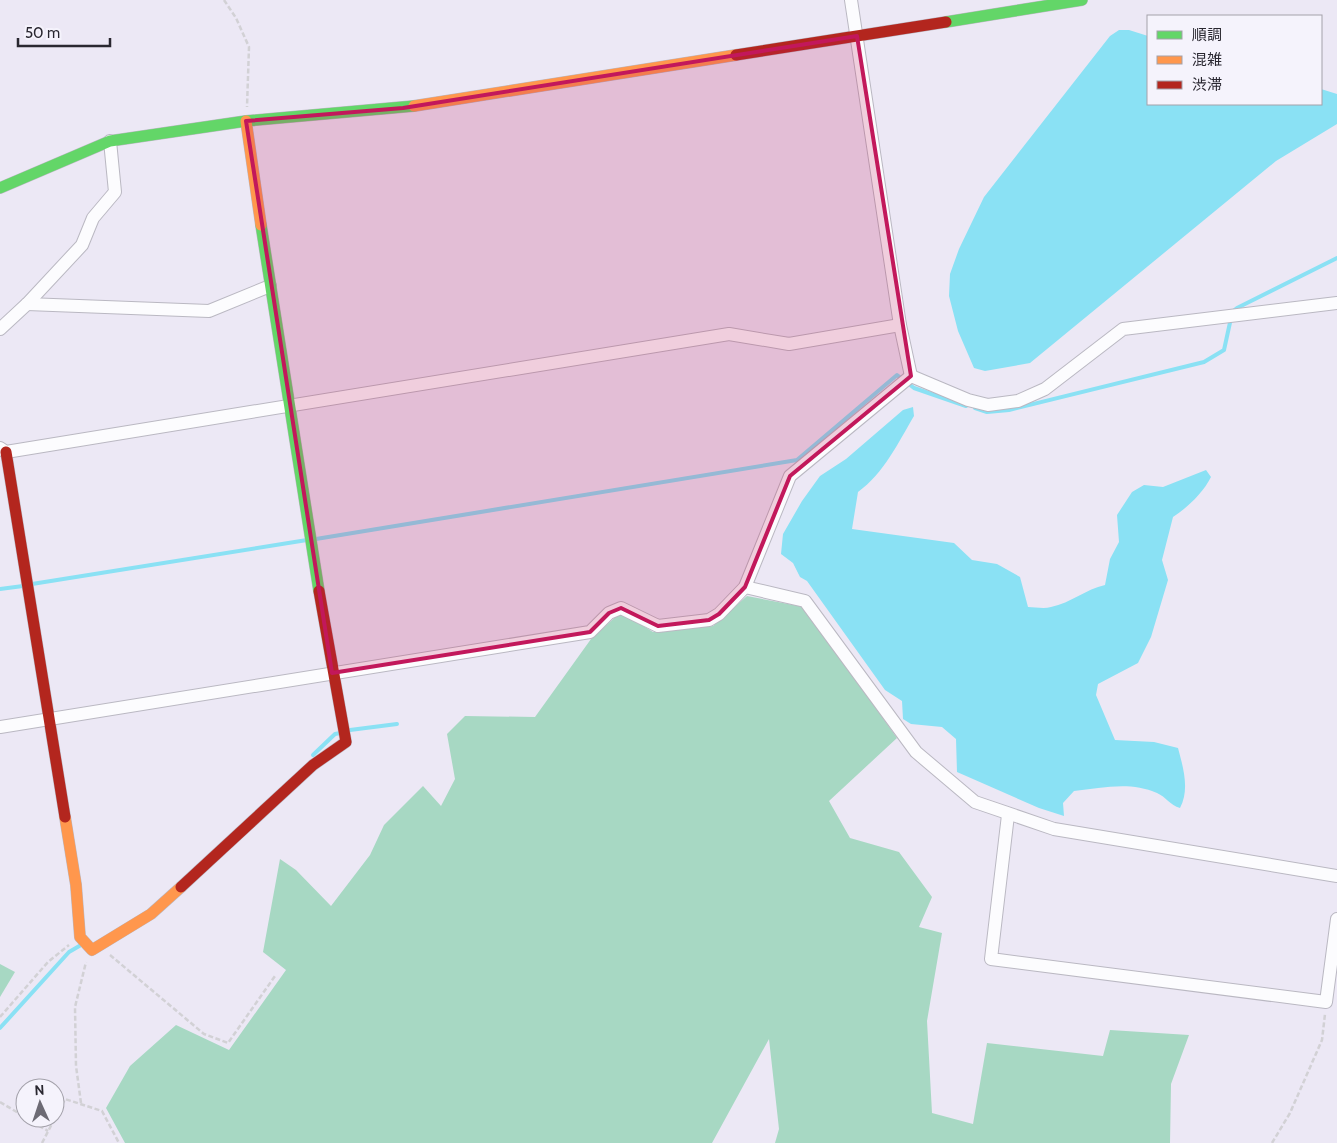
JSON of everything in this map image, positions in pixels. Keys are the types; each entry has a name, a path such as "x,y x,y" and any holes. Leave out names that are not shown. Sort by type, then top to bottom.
{"street":[{"path":"851,0 900,325 911,376"},
{"path":"0,188 110,141 246,121 402,108 1082,0"},
{"path":"246,121 270,286 290,406 332,673 340,721 346,742 313,765 150,914 96,948 80,937 76,885 50,719 3,450 290,406 729,334 790,344 900,325"},
{"path":"0,329 27,304 82,245 93,218 115,192 110,141"},
{"path":"27,304 209,311 270,286"},
{"path":"911,376 968,400 988,405 1018,401 1045,389 1123,329 1337,303"},
{"path":"0,727 590,632 609,612 621,608 658,626 709,620 719,614 745,587 790,476 911,376"},
{"path":"745,587 805,601 916,752 974,802 1054,829 1337,876"},
{"path":"1008,815 991,959 1326,1002 1337,919"}],"path":[{"path":"224,0 236,18 250,48 246,121"},
{"path":"0,1017 48,962 80,937"},
{"path":"81,1103 76,1066 75,1007 86,961 96,948 204,1034 228,1043 275,976"},
{"path":"1272,1143 1290,1113 1322,1040 1326,1002"},
{"path":"65,1099 102,1111 119,1143"},
{"path":"0,1102 15,1112"},
{"path":"41,1128 48,1132"},
{"path":"42,1143 50,1128"}],"highlighted area":[{"path":"857,36 911,376 790,476 745,587 719,614 709,620 658,626 621,608 609,613 590,632 332,673 246,121 403,108"}],"green space":[{"path":"747,596 804,607 897,738 829,801 850,838 899,852 932,897 919,927 942,933 927,1021 932,1113 973,1124 987,1043 1103,1056 1110,1030 1189,1035 1171,1084 1170,1143 775,1143 779,1129 769,1039 712,1143 125,1143 106,1108 130,1066 176,1025 229,1050 286,970 263,952 280,859 296,870 331,906 370,855 384,825 423,786 441,806 455,779 447,734 465,716 535,717 591,639 621,612 653,632 713,626"},
{"path":"0,964 15,972 0,997"}],"water":[{"path":"1119,30 1129,30 1147,36 1147,105 1322,105 1322,89 1337,94 1337,124 1276,161 1030,363 985,371 974,368 958,331 949,296 950,274 959,249 984,197 1110,36"},
{"path":"913,407 914,416 890,457 875,476 858,492 852,529 954,543 972,560 997,564 1020,577 1028,607 1045,608 1058,605 1105,585 1110,559 1119,542 1117,515 1132,492 1144,485 1163,487 1206,470 1211,477 1204,489 1194,500 1173,517 1162,560 1168,580 1151,637 1138,663 1098,684 1096,695 1115,740 1154,742 1178,748 1185,786 1185,793 1180,808 1157,793 1147,789 1116,786 1074,791 1063,803 1064,816 1039,808 957,772 956,739 942,727 911,724 903,719 902,701 885,690 807,581 800,577 793,563 781,554 783,534 802,501 820,476 846,459 903,410"}],"waterway":[{"path":"1232,312 1337,258"},
{"path":"975,408 987,412 1009,410 1204,362 1224,350 1231,318"},
{"path":"316,539 797,460 897,375 914,388 966,406"},
{"path":"32,584 307,540"},
{"path":"0,589 23,586"},
{"path":"350,730 397,724"},
{"path":"313,755 335,734 340,733"},
{"path":"0,1028 69,952 81,945"}],"traffic: fast":[{"path":"946,22 1082,0"},
{"path":"0,188 110,141 246,121 414,106"},
{"path":"261,225 319,591"}],"traffic: slow":[{"path":"414,106 736,55"},
{"path":"246,121 261,225"},
{"path":"65,817 76,885 80,937 92,950 151,914 181,887"}],"traffic: jam":[{"path":"736,55 946,22"},
{"path":"6,452 65,817"},
{"path":"181,887 313,765 346,742 319,591"}]}
